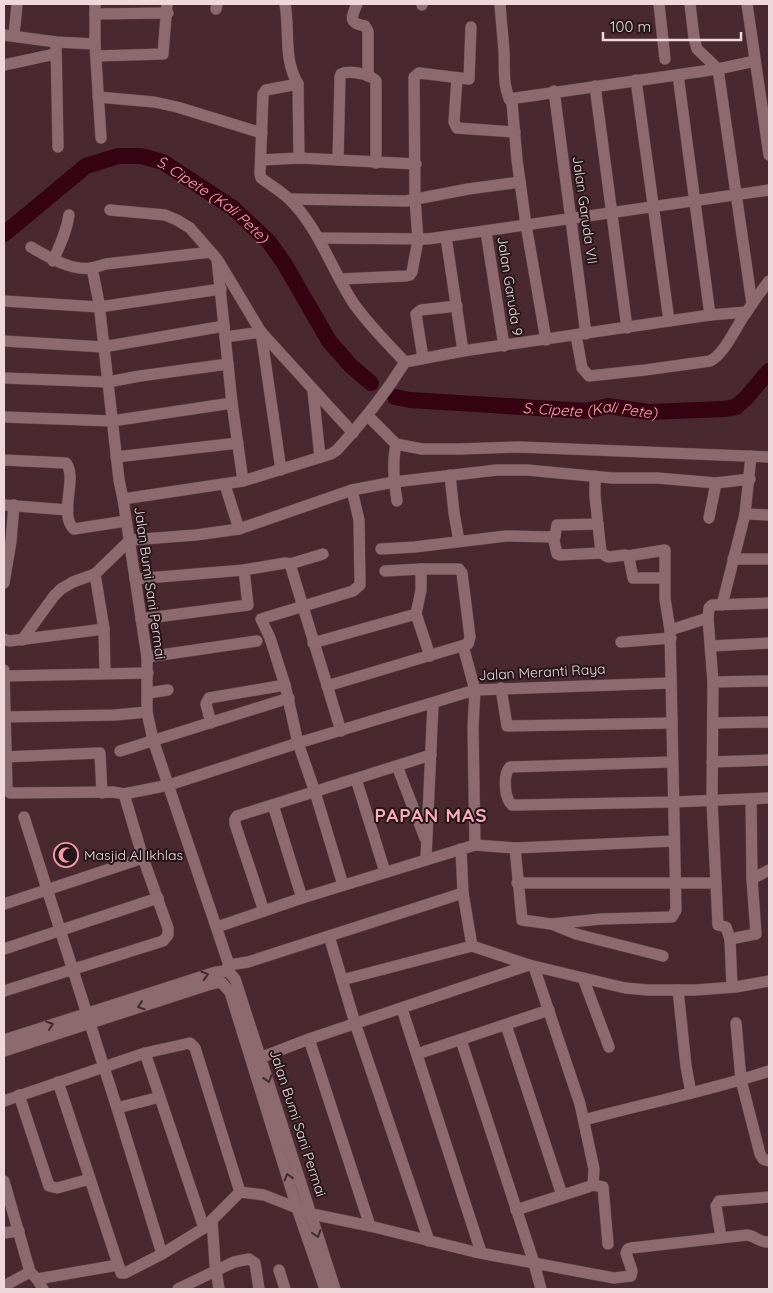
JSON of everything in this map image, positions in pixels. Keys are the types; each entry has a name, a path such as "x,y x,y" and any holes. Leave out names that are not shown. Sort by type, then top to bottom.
{"street":[{"path":"17,4 9,35 95,50 162,55 164,52 168,9 95,9 95,50 100,138"},
{"path":"285,4 288,21 288,61 298,84 299,158"},
{"path":"356,4 352,20 364,26 368,31 368,76"},
{"path":"500,4 505,82 512,103 526,225 546,340"},
{"path":"659,4 665,59"},
{"path":"690,4 697,49 718,69 749,308"},
{"path":"747,4 769,151"},
{"path":"340,278 410,276 418,240 415,199 415,75 419,73 469,79 471,27"},
{"path":"56,42 58,147"},
{"path":"4,65 55,54"},
{"path":"509,98 678,75 755,62"},
{"path":"338,160 341,74 347,72 368,76 374,79 376,85 376,163"},
{"path":"678,75 710,315"},
{"path":"457,78 454,122 457,128 516,132"},
{"path":"636,80 652,206 670,321"},
{"path":"298,84 264,91 259,170 262,178 290,199 318,238 354,303 370,325 405,362 463,351 581,335 749,308 769,281"},
{"path":"595,86 627,328"},
{"name":"Jalan Garuda VII","path":"554,91 571,219 582,368 589,376 645,370 714,359 725,346 749,308"},
{"path":"98,97 154,102 177,107 262,133"},
{"path":"261,160 299,158 416,164"},
{"path":"290,199 406,201 520,182"},
{"path":"318,238 418,240 486,232 769,190"},
{"path":"110,210 165,215 190,228 214,255 261,332 352,434"},
{"path":"53,261 61,240 65,235 68,215"},
{"name":"Jalan Garuda 9","path":"486,232 504,346"},
{"path":"446,237 463,351"},
{"path":"31,247 53,261 92,268 106,264 214,255"},
{"path":"214,255 221,289 232,403 243,482"},
{"path":"92,268 123,499"},
{"path":"4,301 98,307 221,289"},
{"path":"423,358 416,314 421,310 457,306"},
{"path":"4,341 103,347 225,332 261,332"},
{"path":"261,332 281,470"},
{"name":"Jalan Bumi Sani Permai","path":"335,1289 312,1214 230,992 217,927 153,740 147,712 147,657 123,499 243,482 320,458 337,450 371,411 405,362"},
{"path":"4,378 108,382 228,364"},
{"path":"313,390 320,458"},
{"path":"4,417 112,421 232,403"},
{"path":"371,411 396,444 411,448 439,450 519,447 769,457"},
{"path":"116,457 238,443"},
{"path":"396,444 393,458 397,501"},
{"path":"722,605 745,514 751,456"},
{"path":"4,460 66,463 69,469 68,510 70,523 74,529 126,521"},
{"path":"22,640 61,589 73,582 95,574 130,540 196,535 239,529 352,490 394,482 497,470 528,470 716,483 750,479"},
{"path":"450,475 459,541"},
{"path":"595,476 601,553"},
{"path":"709,518 716,483"},
{"path":"225,485 239,529"},
{"path":"343,885 316,792 298,743 289,698 270,638 261,619 353,591 360,585 359,520 352,490"},
{"path":"4,582 11,541 9,505 68,510"},
{"path":"745,514 769,515"},
{"path":"515,848 522,920 551,924 601,919 669,918 672,917 676,910 670,634 665,599 665,550 628,556 607,557 601,553 560,555 555,550 557,524 598,524"},
{"path":"381,549 414,548 506,536 555,536"},
{"path":"135,579 244,570 286,563 290,564 323,554"},
{"path":"628,556 633,578 664,578"},
{"path":"733,558 769,559"},
{"path":"290,564 341,731"},
{"path":"327,686 463,646 470,642 461,570 421,569 385,571"},
{"path":"421,569 420,596 416,614 430,656"},
{"path":"141,618 248,605 244,570"},
{"path":"95,574 104,629 105,673"},
{"path":"732,987 730,939 726,927 718,925 715,883 712,801 713,682 708,618 710,606 769,603"},
{"path":"313,643 416,614"},
{"path":"621,642 670,634 708,618"},
{"path":"4,639 9,641 22,640 104,629"},
{"path":"147,657 257,641"},
{"path":"711,646 769,643"},
{"path":"463,646 475,690 473,727 475,845"},
{"path":"102,792 100,753 6,757 4,674 148,673"},
{"path":"713,682 769,681"},
{"name":"Jalan Meranti Raya","path":"6,757 7,789 10,793 113,792 124,794 169,785 298,743 475,690 670,683"},
{"path":"211,723 206,704 209,698 284,685"},
{"path":"501,688 507,726 672,723"},
{"path":"148,693 168,690"},
{"path":"120,751 289,698"},
{"path":"426,858 433,704"},
{"path":"5,717 115,715 147,712"},
{"path":"713,723 769,722"},
{"path":"264,911 235,824 235,819 242,814 431,755"},
{"path":"712,762 769,760"},
{"path":"672,762 514,766 510,767 506,773 507,798 512,804 673,802 769,798"},
{"path":"398,766 427,841"},
{"path":"356,779 384,872"},
{"path":"4,991 163,940 168,935 168,928 143,858 124,794"},
{"path":"730,939 756,934 752,879 751,799"},
{"path":"273,805 302,898"},
{"path":"24,817 162,1254"},
{"path":"217,927 426,858 475,845 515,848 674,841"},
{"path":"461,849 463,893 472,946"},
{"path":"5,900 46,890 143,858"},
{"path":"752,879 769,870"},
{"path":"517,883 715,883"},
{"path":"4,1040 210,984 225,973 248,962 463,893"},
{"path":"4,949 158,898"},
{"path":"551,924 576,934 663,956"},
{"path":"330,936 355,1023 429,1241"},
{"path":"342,980 472,946 532,966 625,988 678,990 732,987 769,981"},
{"path":"325,1289 297,1208 256,1059 355,1023 532,966"},
{"path":"532,966 549,1010 584,1120 594,1169 593,1185"},
{"path":"583,978 609,1047"},
{"path":"678,990 691,1094"},
{"path":"402,1009 482,1252"},
{"path":"417,1054 549,1010"},
{"path":"4,1051 88,1018"},
{"path":"736,1023 741,1080 760,1154 763,1159 769,1161"},
{"path":"506,1025 562,1195"},
{"path":"308,1039 370,1226"},
{"path":"461,1040 541,1289"},
{"path":"4,1101 145,1053 185,1043 193,1045 240,1192"},
{"path":"145,1053 208,1224 219,1289"},
{"path":"584,1120 657,1100 691,1094 769,1071"},
{"path":"58,1082 121,1273 125,1273 162,1254 208,1224 240,1192"},
{"path":"19,1095 49,1186 57,1188 90,1178"},
{"path":"117,1108 160,1097"},
{"path":"4,1181 33,1275 42,1289"},
{"path":"516,1210 593,1185 604,1187 608,1244"},
{"path":"240,1192 264,1195 312,1214 429,1241 614,1278 629,1277 633,1273 626,1254 628,1249 746,1235 753,1236 761,1242 769,1242"},
{"path":"721,1237 716,1206 719,1201 769,1197"},
{"path":"4,1233 18,1231"},
{"path":"313,1254 325,1257"},
{"path":"178,1289 216,1269 245,1259 252,1260 256,1267 259,1289"},
{"path":"4,1286 33,1275 118,1265"},
{"path":"279,1270 285,1289"}],"waterway":[{"name":"S. Cipete (Kali Pete)","path":"4,234 86,166 118,156 141,156 163,162 233,208 269,242 284,263 329,341 351,366 371,383"},
{"name":"S. Cipete (Kali Pete)","path":"395,397 410,400 586,411 608,406 649,412 724,409 736,407 769,371"}],"place":[{"name":"Masjid Al Ikhlas","path":"66,855"}],"district":[{"name":"PAPAN MAS","path":"431,815"}]}
